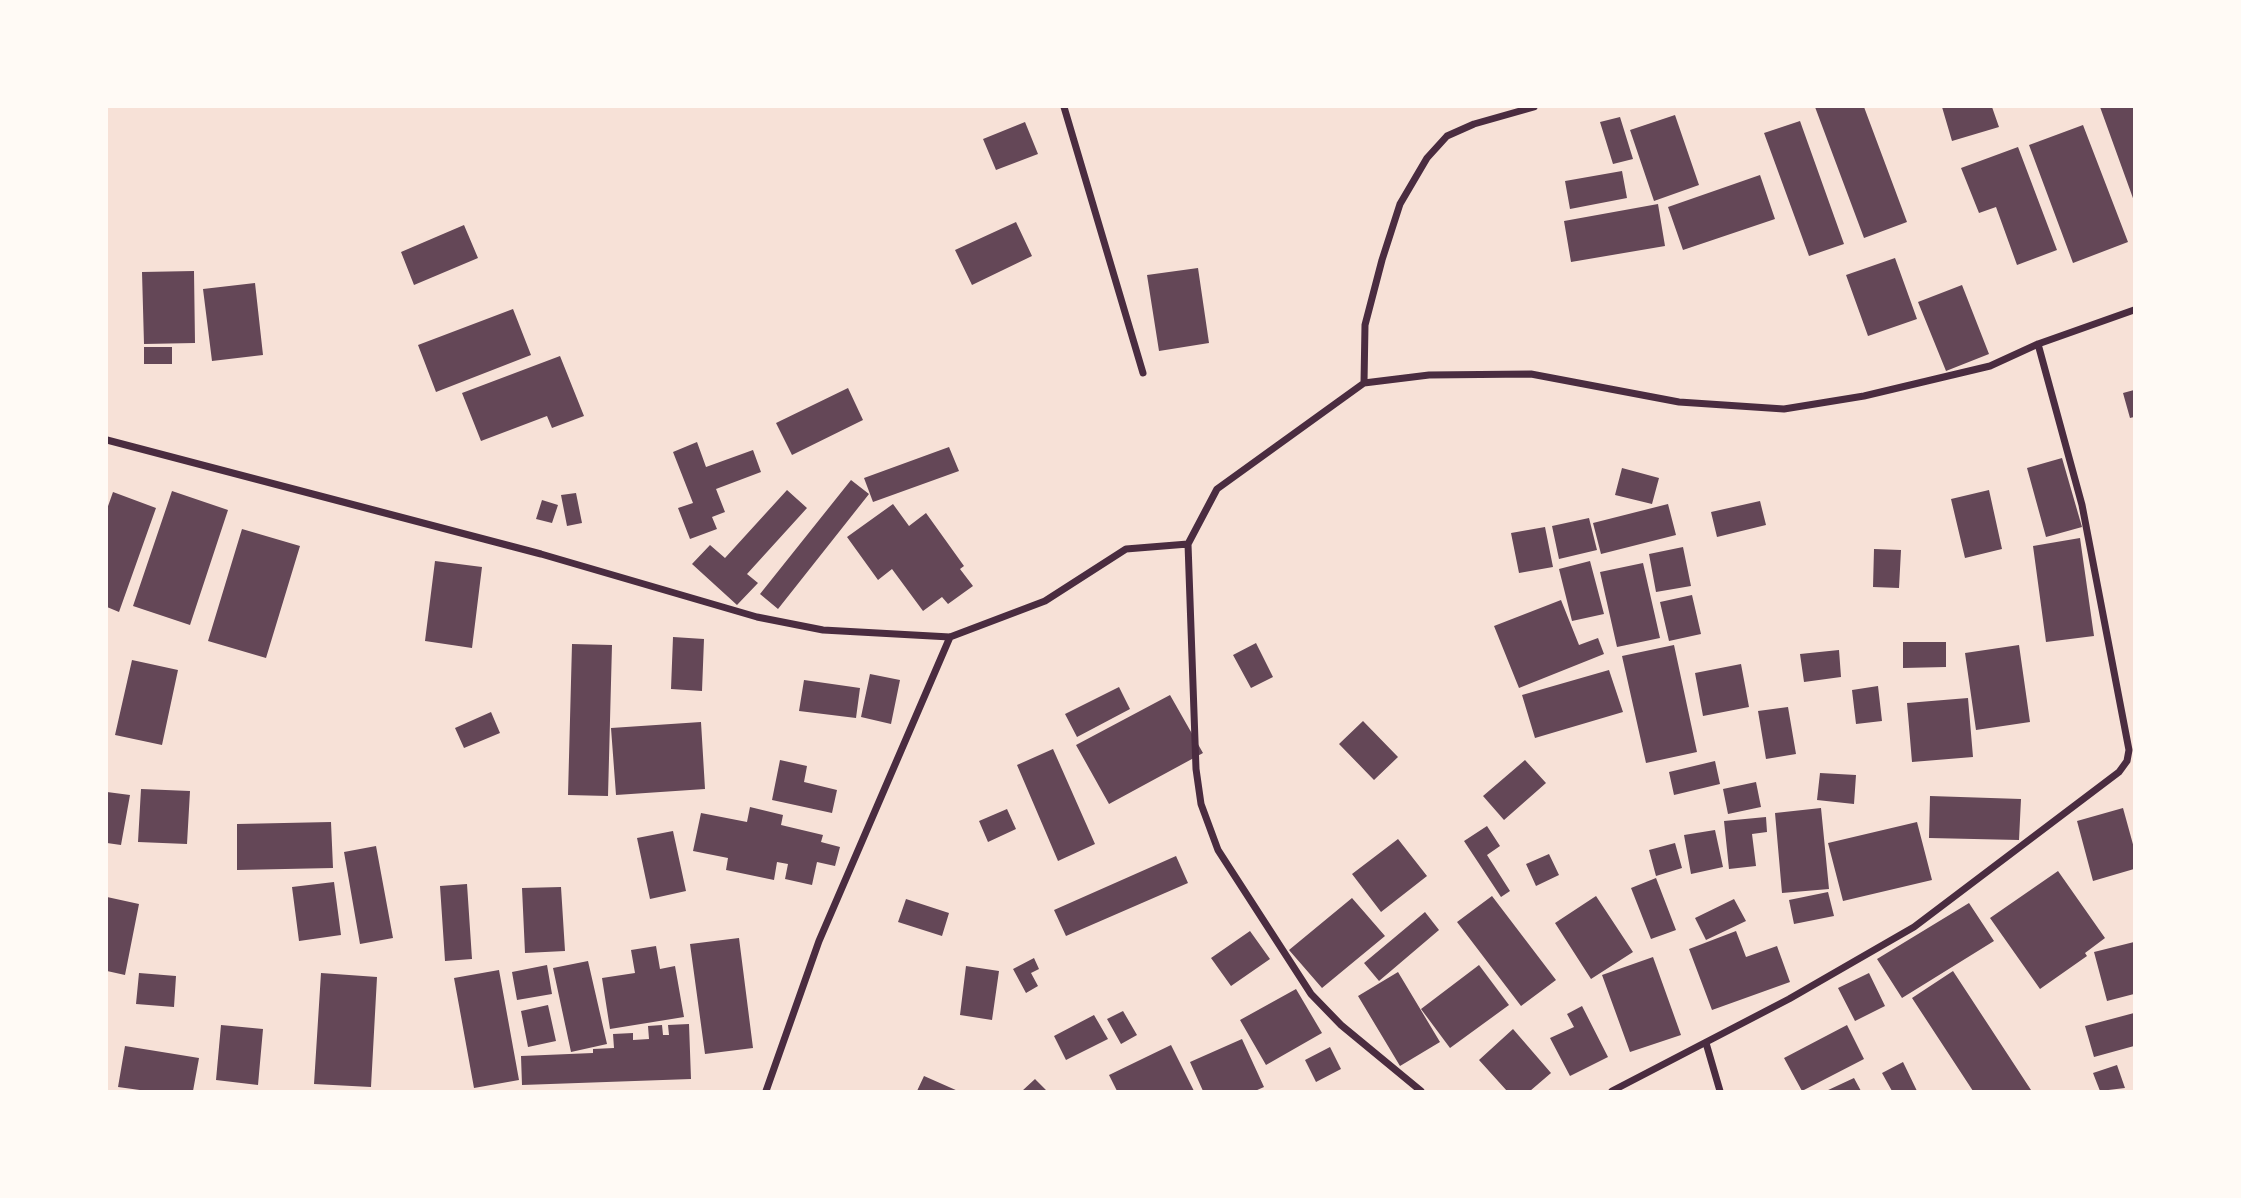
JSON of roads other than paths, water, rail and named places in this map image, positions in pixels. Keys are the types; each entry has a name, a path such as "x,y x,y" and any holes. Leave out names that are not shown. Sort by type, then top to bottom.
{"street":[{"path":"1064,107 1143,373"},
{"path":"1364,383 1365,325 1382,260 1400,204 1427,158 1447,136 1474,124 1534,107"},
{"path":"1421,1091 1342,1026 1311,994 1218,850 1201,804 1196,769 1188,544 1217,489 1364,383 1429,375 1531,374 1679,402 1784,409 1864,396 1990,366 2038,344 2134,310"},
{"path":"1612,1091 1789,999 1914,927 2119,772 2127,761 2129,750 2082,505 2038,344"},
{"path":"107,440 541,554 757,617 823,630 886,636 950,637 1045,601 1126,549 1188,544"},
{"path":"766,1091 820,940 950,637"},
{"path":"1706,1043 1720,1091"}]}
